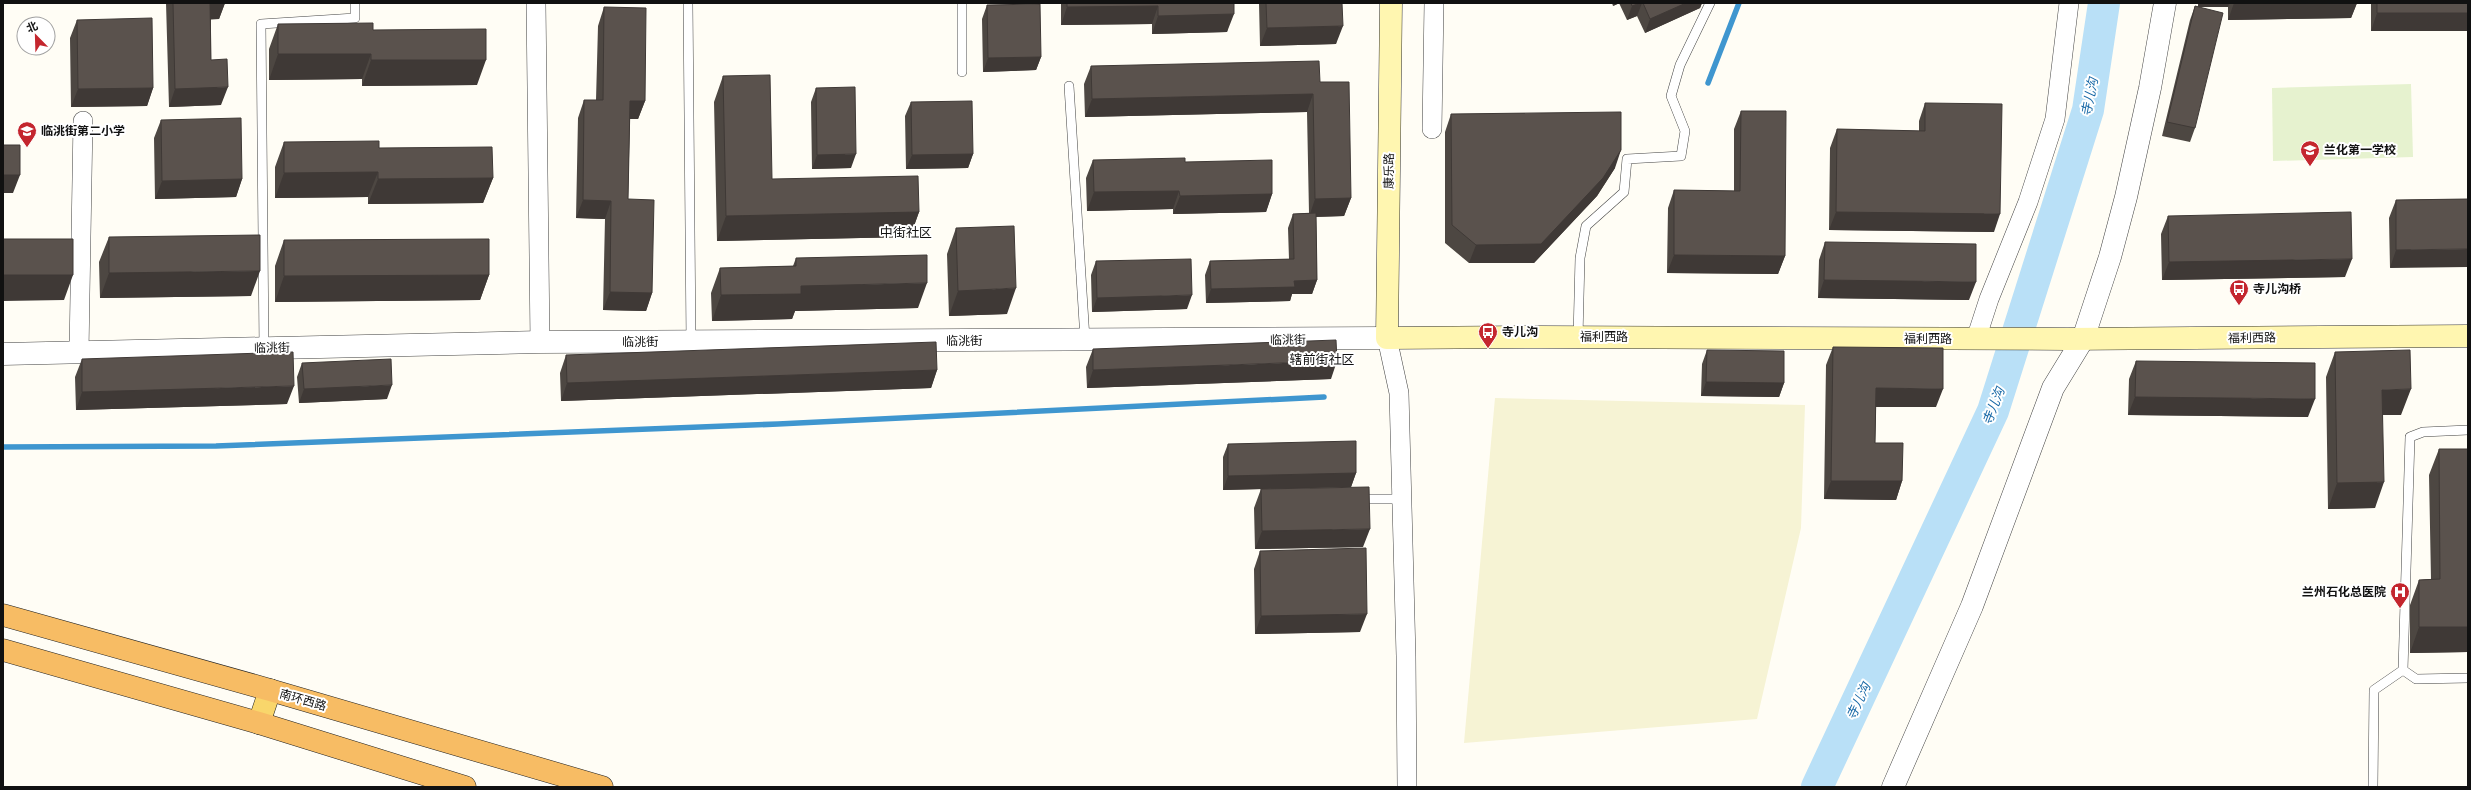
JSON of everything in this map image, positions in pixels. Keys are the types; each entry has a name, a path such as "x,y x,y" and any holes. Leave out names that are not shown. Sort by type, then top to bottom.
{"highway":[{"name":"南环西路","path":"3,615 270,690 602,787"},
{"path":"3,650 259,723 465,787"}],"main road":[{"name":"康乐路","path":"1387,338 1391,3"},
{"name":"福利西路","path":"1387,338 1578,337 2075,339 2468,336"},
{"path":"259,723 270,690"}],"street":[{"path":"536,3 540,342"},
{"path":"1432,129 1434,3"},
{"path":"1982,339 1989,299 2028,202 2055,119 2069,3"},
{"path":"1893,787 1972,606 2053,388 2110,257 2126,197 2150,88 2165,3"},
{"path":"79,352 83,121"},
{"name":"临洮街","path":"3,354 540,342 1085,341 1387,338"},
{"path":"1387,338 1399,393 1407,787"}],"lane":[{"path":"264,348 261,24 355,18 355,3"},
{"path":"688,3 691,342"},
{"path":"962,3 962,72"},
{"path":"1578,337 1580,258 1586,226 1624,192 1627,159 1680,156 1685,131 1671,96 1680,65 1710,3"},
{"path":"1069,86 1085,341"},
{"path":"2403,670 2410,437 2423,432 2468,430"},
{"path":"1348,499 1402,499"},
{"path":"2403,670 2416,679 2468,678"},
{"path":"2373,787 2374,690 2403,670"}],"shaded area":[{"path":"1495,398 1805,405 1801,528 1757,719 1464,743"}],"green space":[{"path":"2411,84 2413,157 2273,161 2272,88"}],"building":[{"path":"173,3 210,3 211,60 227,59 228,87 175,89"},
{"path":"1067,3 1234,3 1234,14 1158,16 1158,6 1067,7"},
{"path":"1266,3 1342,3 1343,26 1267,28"},
{"path":"1631,3 1640,3 1632,6"},
{"path":"1643,3 1686,3 1650,19"},
{"path":"2377,3 2468,3 2468,13 2377,13"},
{"path":"1040,4 1041,57 988,58 987,5"},
{"path":"2195,6 2223,13 2195,128 2167,122"},
{"path":"604,7 646,8 645,101 630,101 628,199 654,200 652,293 610,292 611,201 583,200 584,100 603,100"},
{"path":"152,18 153,88 78,89 77,20"},
{"path":"373,23 373,30 486,29 486,60 371,60 371,54 278,54 278,24"},
{"path":"1319,61 1320,82 1349,82 1351,198 1315,199 1313,94 1092,99 1091,66"},
{"path":"770,75 772,179 918,176 919,212 726,216 723,76"},
{"path":"855,87 856,154 817,155 816,88"},
{"path":"972,101 973,154 912,155 911,102"},
{"path":"1925,103 2002,104 2000,214 1836,212 1837,129 1925,131"},
{"path":"1741,111 1786,111 1785,256 1674,255 1674,190 1740,191"},
{"path":"1621,112 1621,150 1603,178 1541,244 1476,245 1452,225 1451,114"},
{"path":"241,118 242,179 162,181 161,120"},
{"path":"379,141 379,148 492,147 493,178 378,179 378,172 284,173 284,142"},
{"path":"3,145 20,145 20,175 3,175"},
{"path":"1185,158 1185,162 1272,160 1272,194 1180,196 1179,191 1094,192 1093,160"},
{"path":"2468,199 2468,249 2396,250 2396,200"},
{"path":"2351,212 2352,259 2169,262 2168,216"},
{"path":"1316,213 1317,280 1294,281 1295,287 1211,289 1210,261 1294,259 1293,214"},
{"path":"1014,226 1016,288 958,291 956,228"},
{"path":"260,235 260,271 109,273 109,237"},
{"path":"3,239 73,239 73,275 3,275"},
{"path":"489,239 489,275 284,276 284,240"},
{"path":"1825,242 1976,244 1976,282 1824,280"},
{"path":"927,255 927,283 801,286 801,294 721,295 720,268 796,266 796,258"},
{"path":"1191,259 1192,295 1097,298 1096,261"},
{"path":"1336,340 1337,361 1093,370 1093,349"},
{"path":"936,342 937,370 567,383 566,355"},
{"path":"1833,347 1943,348 1943,389 1876,388 1875,443 1903,443 1902,481 1831,481"},
{"path":"1707,350 1784,351 1784,383 1706,382"},
{"path":"2410,350 2411,389 2382,390 2384,482 2337,483 2335,352"},
{"path":"293,352 294,386 82,392 82,359"},
{"path":"391,359 392,385 304,389 302,363"},
{"path":"2136,361 2315,363 2315,399 2135,397"},
{"path":"1356,441 1356,473 1228,476 1228,444"},
{"path":"2439,449 2468,449 2468,627 2419,627 2419,580 2440,579"},
{"path":"1369,487 1370,529 1262,531 1261,489"},
{"path":"1366,548 1367,614 1261,616 1260,551"}],"waterway":[{"path":"1708,83 1739,3"},
{"name":"寺儿沟","path":"1817,787 1993,411 2088,110 2104,3"},
{"path":"3,447 216,446 778,424 1324,397"}],"place":[{"name":"临洮街第二小学","path":"27,148"},
{"name":"兰化第一学校","path":"2310,167"},
{"name":"寺儿沟桥","path":"2239,306"},
{"name":"寺儿沟","path":"1488,349"},
{"name":"兰州石化总医院","path":"2400,609"}],"district":[{"name":"中街社区","path":"906,232"},
{"name":"辖前街社区","path":"1322,359"}]}
